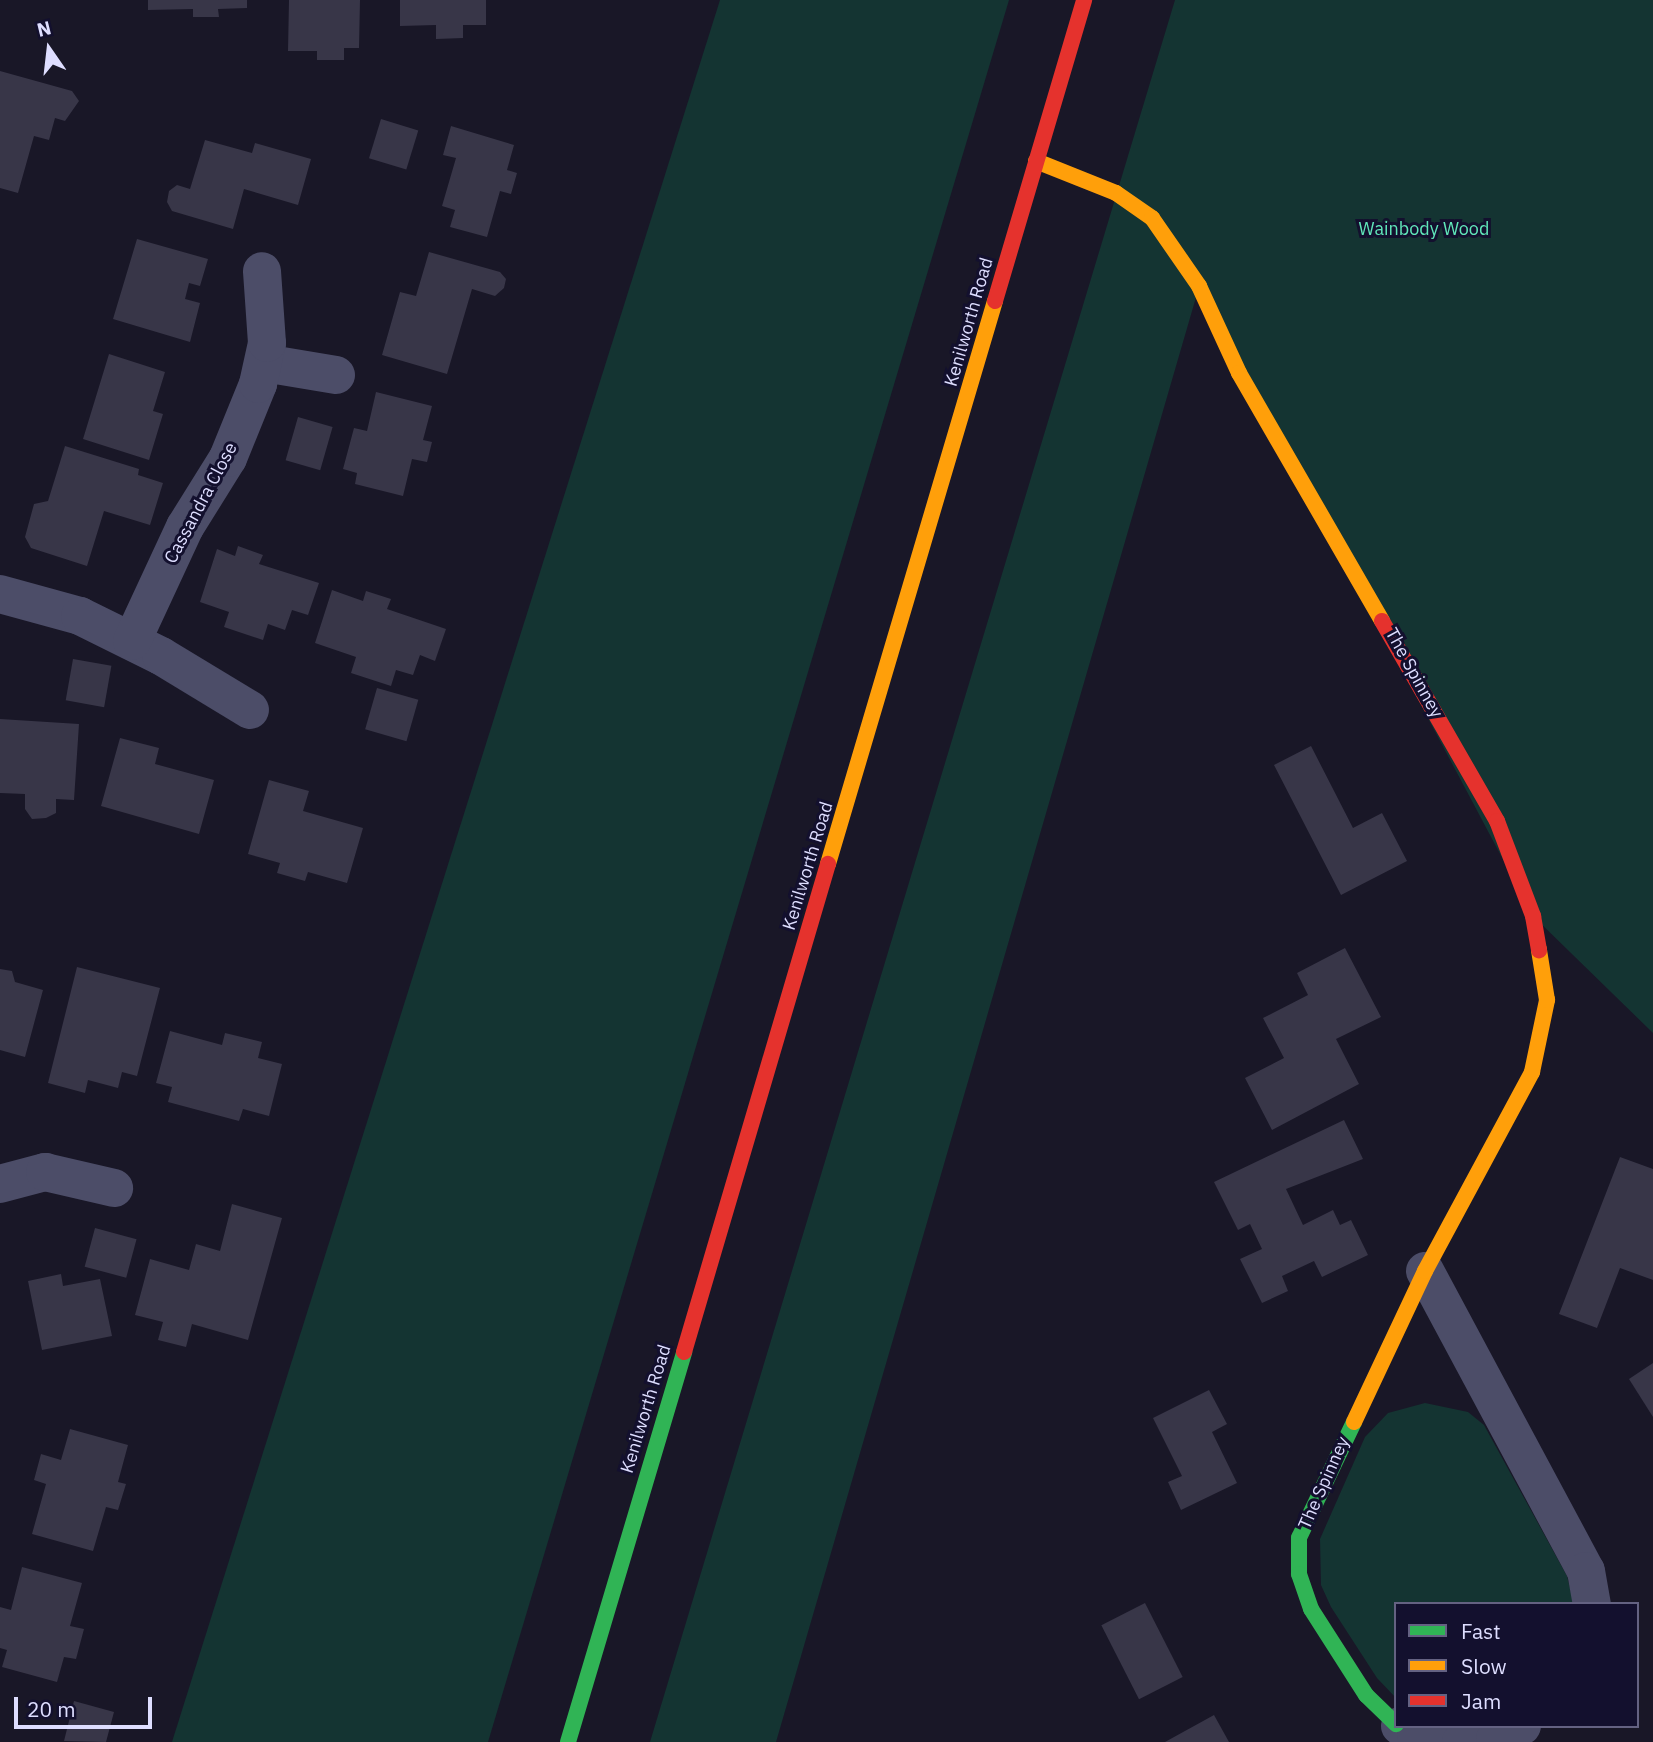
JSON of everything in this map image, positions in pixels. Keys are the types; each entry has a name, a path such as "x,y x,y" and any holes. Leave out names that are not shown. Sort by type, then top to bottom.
{"street":[{"name":"Kenilworth Road","path":"568,1742 1084,0"},
{"name":"The Spinney","path":"1036,161 1116,193 1152,218 1199,286 1239,373 1497,821 1533,916 1547,1000 1532,1072 1425,1271 1299,1538 1299,1574 1311,1609 1366,1695 1394,1721"},
{"name":"Cassandra Close","path":"132,641 185,527 228,458 264,363 267,318 262,271"},
{"path":"264,363 336,375"},
{"path":"0,594 80,616 132,641 250,710"},
{"path":"0,1184 45,1171 114,1188"},
{"path":"1425,1271 1586,1571 1592,1602"},
{"name":"The Spinney","path":"1403,1728 1416,1735 1448,1742"},
{"path":"1461,1742 1495,1739 1518,1728"}],"green space":[{"path":"720,0 1009,0 488,1742 172,1742"},
{"name":"Wainbody Wood","path":"1175,0 1653,0 1653,1033 1533,916 1199,287 776,1742 650,1742"},
{"path":"1425,1403 1468,1412 1484,1425 1567,1576 1574,1602 1394,1602 1394,1696 1377,1678 1331,1607 1321,1585 1320,1539 1365,1437 1388,1413"}],"building":[{"path":"148,0 247,0 247,8 218,9 219,17 193,17 193,9 148,10"},
{"path":"289,0 360,0 359,48 344,48 344,60 317,60 317,51 288,51"},
{"path":"400,0 486,0 486,25 463,25 463,38 436,39 436,25 400,26"},
{"path":"0,71 72,91 79,101 65,121 55,118 49,140 34,136 18,193 0,188"},
{"path":"381,119 418,130 406,170 369,158"},
{"path":"451,126 514,145 507,170 517,173 511,194 500,191 487,237 450,227 455,210 442,206 456,158 443,155"},
{"path":"205,140 252,153 255,143 311,159 298,205 244,189 233,229 172,211 167,202 169,191 177,185 190,189"},
{"path":"137,239 208,259 200,286 189,283 185,299 200,303 190,342 113,319"},
{"path":"429,252 500,272 506,279 504,288 495,296 472,289 447,374 382,355 400,292 416,296"},
{"path":"109,354 165,372 153,411 163,414 149,460 83,439"},
{"path":"376,392 432,406 423,440 432,442 427,462 412,459 403,496 355,484 357,473 343,469 354,428 367,431"},
{"path":"298,417 333,427 320,470 286,460"},
{"path":"65,446 139,469 138,475 163,483 150,525 104,511 87,566 31,548 25,537 34,504 48,501"},
{"path":"238,546 263,555 259,564 319,583 308,615 292,610 285,630 268,624 263,640 224,627 229,612 200,602 217,549 235,556"},
{"path":"332,590 363,601 366,591 391,599 387,609 446,629 435,661 420,655 413,675 396,670 391,686 351,673 356,657 315,643"},
{"path":"73,659 111,666 104,707 66,700"},
{"path":"377,688 418,700 406,741 365,729"},
{"path":"0,719 79,724 74,800 56,799 56,813 46,818 32,819 25,809 25,794 0,793"},
{"path":"120,738 159,748 155,764 214,780 199,834 101,806"},
{"path":"1311,746 1353,828 1382,813 1407,861 1341,895 1274,765"},
{"path":"269,780 309,791 303,811 363,828 347,883 308,872 305,881 277,873 280,863 248,854"},
{"path":"1345,948 1381,1017 1336,1039 1359,1084 1272,1130 1245,1078 1284,1058 1263,1018 1308,995 1297,973"},
{"path":"77,967 160,988 137,1076 122,1072 118,1088 88,1080 85,1093 48,1083"},
{"path":"0,969 12,971 15,982 43,990 25,1057 0,1050"},
{"path":"170,1031 222,1045 225,1033 262,1042 258,1058 282,1064 269,1116 243,1109 239,1121 168,1102 172,1087 156,1083"},
{"path":"1344,1120 1363,1159 1286,1189 1303,1225 1333,1210 1340,1225 1351,1220 1368,1255 1322,1277 1314,1261 1282,1276 1288,1291 1262,1303 1240,1259 1262,1249 1250,1224 1238,1230 1214,1182"},
{"path":"1620,1157 1653,1169 1653,1280 1620,1268 1597,1328 1559,1314"},
{"path":"232,1204 282,1218 248,1340 192,1324 186,1347 158,1340 163,1322 135,1315 150,1259 189,1270 196,1244 220,1251"},
{"path":"95,1228 137,1239 126,1278 85,1267"},
{"path":"61,1274 63,1286 100,1279 112,1336 42,1350 28,1281"},
{"path":"1653,1363 1653,1417 1629,1379"},
{"path":"1209,1390 1227,1424 1212,1432 1237,1483 1181,1510 1168,1482 1182,1476 1153,1418"},
{"path":"70,1429 128,1445 118,1482 126,1484 118,1510 106,1507 93,1551 32,1534 46,1484 34,1480 41,1454 61,1460"},
{"path":"22,1567 82,1583 70,1626 84,1629 76,1659 64,1657 57,1682 2,1667 7,1650 0,1648 0,1607 11,1610"},
{"path":"1145,1603 1183,1677 1139,1699 1101,1625"},
{"path":"74,1701 114,1712 106,1742 64,1741"},
{"path":"1214,1715 1229,1742 1165,1742"}],"traffic: fast":[{"path":"568,1742 684,1352"},
{"path":"1354,1422 1299,1538 1299,1574 1311,1609 1366,1695 1394,1722"}],"traffic: slow":[{"path":"1036,161 1116,193 1152,218 1199,286 1239,373 1382,621"},
{"path":"828,864 995,301"},
{"path":"1354,1422 1425,1271 1532,1072 1547,1000 1539,950"}],"traffic: jam":[{"path":"995,301 1084,0"},
{"path":"1382,621 1497,821 1533,916 1539,950"},
{"path":"684,1352 828,864"}]}
